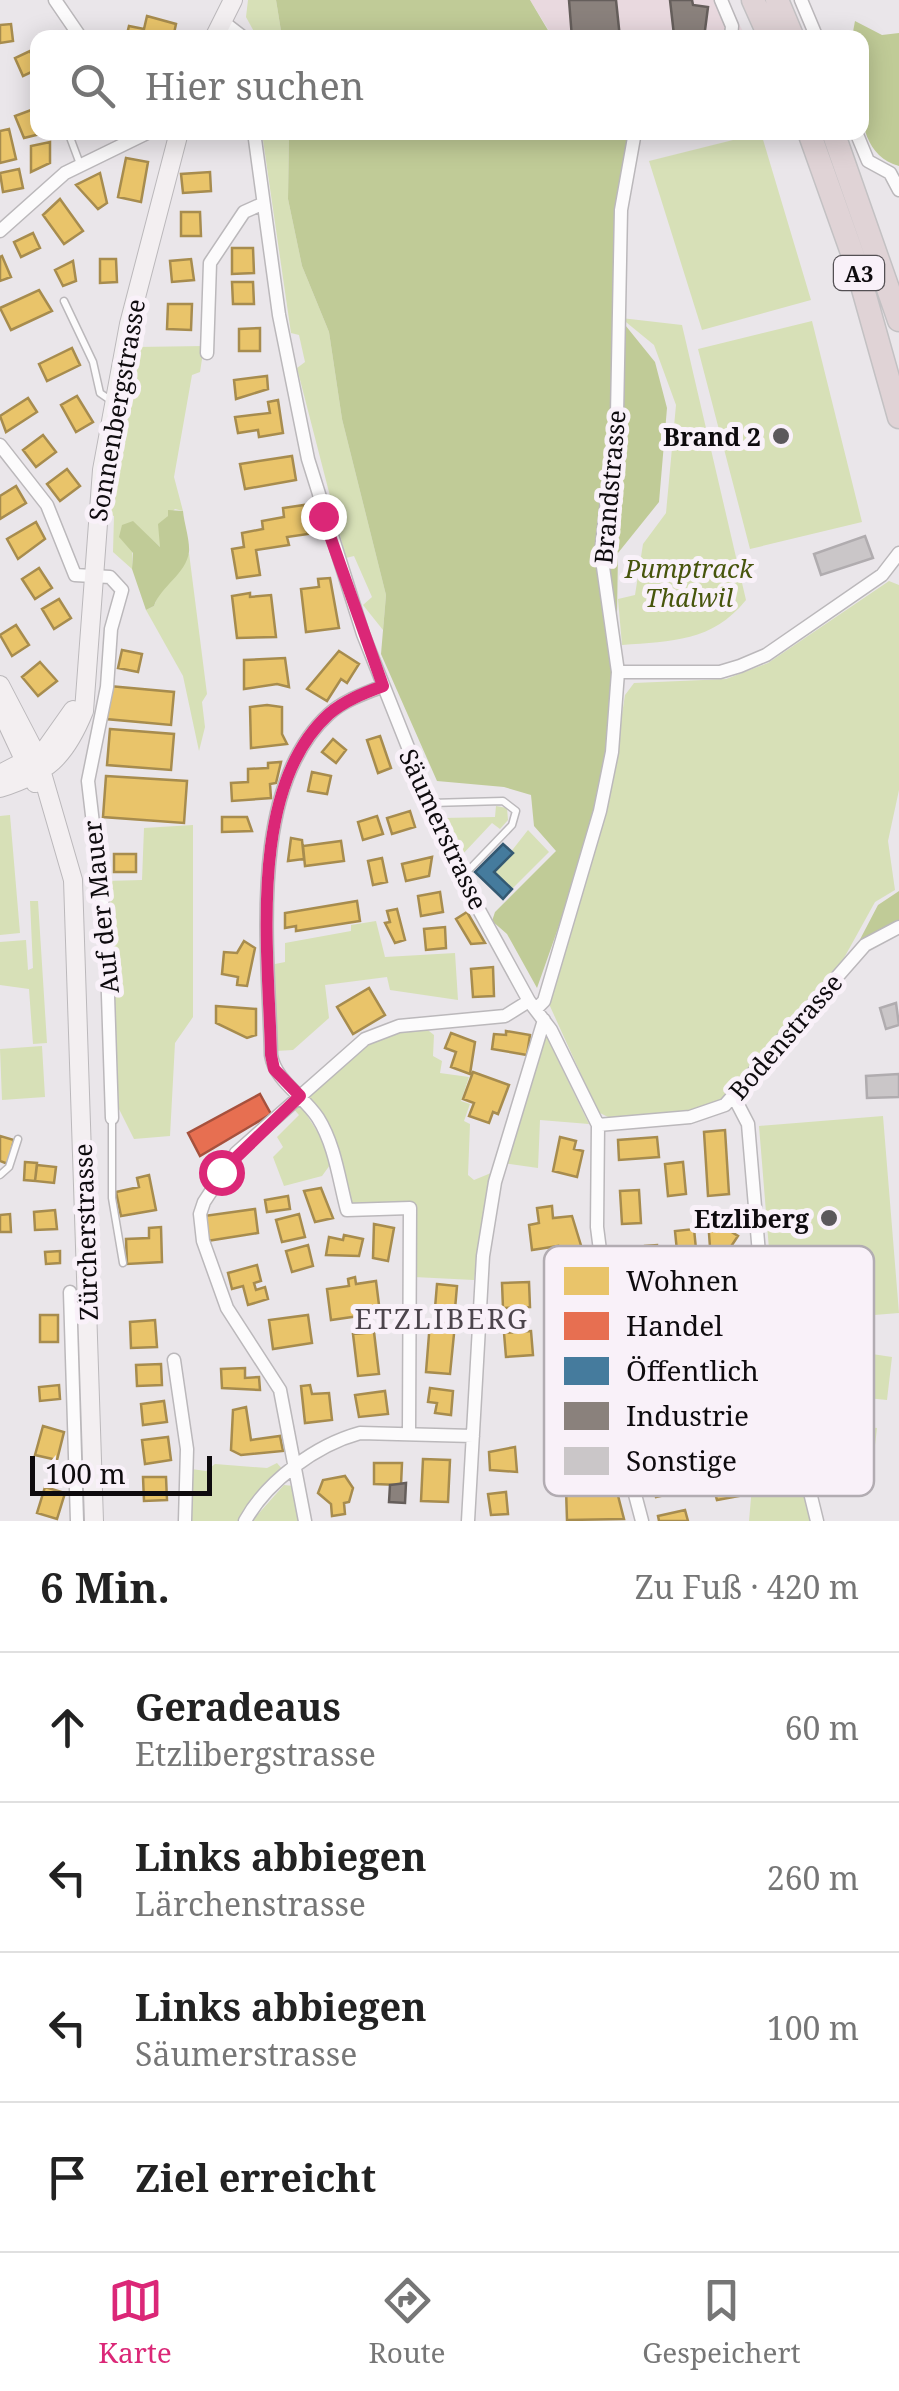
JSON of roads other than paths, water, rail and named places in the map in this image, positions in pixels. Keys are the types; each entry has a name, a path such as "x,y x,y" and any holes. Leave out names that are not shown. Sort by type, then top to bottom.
{"highway":[{"path":"753,0 766,30"},
{"path":"777,0 790,30"},
{"name":"A3","path":"812,140 856,264 899,417"},
{"name":"A3","path":"836,140 899,320"}],"main road":[{"path":"218,29 233,0"},
{"name":"Sonnenbergstrasse","path":"0,774 35,767 85,693 96,516 114,402 146,252 177,140"},
{"name":"Zürcherstrasse","path":"0,684 35,767 73,880 94,1521"},
{"name":"Zürcherstrasse","path":"0,708 35,767"},
{"path":"0,788 35,767"}],"street":[{"path":"55,0 76,30"},
{"path":"721,0 732,30"},
{"path":"801,0 814,30"},
{"path":"1,227 44,189 80,165 132,140"},
{"name":"Säumerstrasse","path":"255,140 262,204 308,459 383,686 427,804 461,878 536,1010"},
{"name":"Brandstrasse","path":"536,1010 544,1001 600,812 612,752 618,672 601,553 616,415 621,210 633,140"},
{"path":"859,140 868,161 890,173 899,190"},
{"path":"207,353 210,263 244,212 262,204"},
{"path":"0,446 47,506 70,569 80,578 93,578"},
{"path":"618,672 720,672 740,666 766,654 882,576 899,553"},
{"name":"Auf der Mauer","path":"93,578 110,577 122,590 111,629 107,687 88,781 106,934 112,1118"},
{"path":"383,686 331,712 308,738 288,782 270,846 271,1055 274,1069 300,1096 328,1136 346,1210 410,1208 408,1433"},
{"name":"Bodenstrasse","path":"598,1125 704,1115 734,1098 865,945 899,927"},
{"path":"305,1521 280,1390 227,1308 207,1256 200,1214 226,1164 346,1053 377,1033 398,1026 536,1010"},
{"path":"536,1010 598,1125 599,1246"},
{"path":"468,1521 483,1256 495,1182 536,1010"},
{"path":"734,1098 748,1124 758,1246"},
{"name":"Zürcherstrasse","path":"70,1292 77,1521"},
{"path":"174,1360 187,1450 185,1521"},
{"path":"245,1521 316,1450 347,1436 472,1436"},
{"path":"635,1496 642,1521"},
{"path":"811,1496 817,1521"}],"lane":[{"path":"71,140 80,165"},
{"path":"64,301 93,362 100,393 114,402"},
{"path":"427,804 503,801 515,806 512,825 461,878"},
{"name":"Auf der Mauer","path":"112,1118 112,1198 122,1263"},
{"path":"0,1174 9,1167 18,1139"}],"place":[{"name":"Brand 2","path":"781,436"},
{"name":"Etzliberg","path":"829,1218"}],"district":[{"name":"ETZLIBERG","path":"442,1318"}],"park label":[{"name":"Pumptrack Thalwil","path":"689,582"}]}
